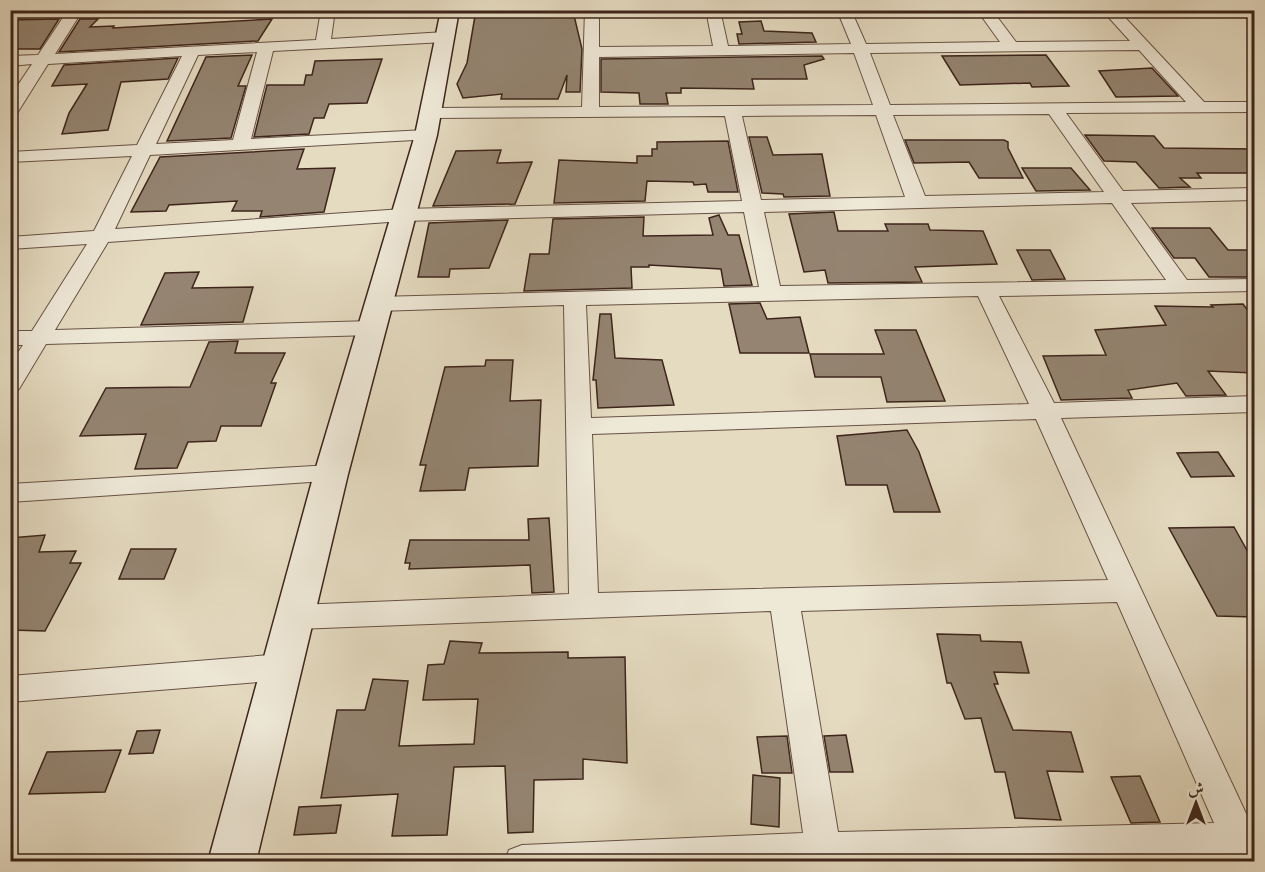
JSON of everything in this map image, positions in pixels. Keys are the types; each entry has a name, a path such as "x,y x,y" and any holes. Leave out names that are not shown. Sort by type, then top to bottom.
{"street":[{"path":"10,14 110,10"},
{"path":"323,44 328,10"},
{"path":"590,113 592,10"},
{"path":"714,10 722,51"},
{"path":"844,10 917,202"},
{"path":"984,10 1011,46"},
{"path":"1109,10 1199,107"},
{"path":"1246,10 1254,17"},
{"path":"10,111 75,11"},
{"path":"10,61 323,44 448,24 428,124 331,474 232,861"},
{"path":"592,52 1143,45"},
{"path":"241,144 266,48"},
{"path":"10,384 101,237 192,52"},
{"path":"10,157 241,144 428,124 590,113 1254,107"},
{"path":"1054,109 1181,286"},
{"path":"733,112 771,293"},
{"path":"10,243 403,215 754,204 1254,194"},
{"path":"10,338 375,316 574,300 771,293 1254,285"},
{"path":"522,861 823,849 904,854 1248,846 1126,591 1045,410 986,291"},
{"path":"574,300 584,605"},
{"path":"578,426 1254,405"},
{"path":"10,493 331,474"},
{"path":"296,617 584,605 1126,591"},
{"path":"784,601 823,849"},
{"path":"10,689 283,667"}],"building":[{"path":"476,10 525,10 525,13 573,11 582,49 580,92 566,92 567,75 558,99 501,99 502,94 463,98 457,84 467,63"},
{"path":"59,19 40,49 17,49 10,54 10,20"},
{"path":"80,19 98,19 90,27 114,26 113,28 272,19 258,41 59,52"},
{"path":"761,21 764,31 812,33 816,42 739,44 737,34 742,34 739,22"},
{"path":"252,55 238,86 246,86 231,138 167,141 206,57"},
{"path":"1046,55 1069,86 1032,87 1030,83 960,85 942,56"},
{"path":"822,56 824,59 804,65 807,79 752,79 754,89 681,88 681,93 666,93 668,104 640,104 639,93 601,92 601,59"},
{"path":"178,58 168,79 121,82 108,130 62,134 69,113 87,84 52,86 64,65"},
{"path":"382,59 367,103 329,104 324,118 314,118 309,134 254,137 267,85 304,85 306,75 312,75 315,61"},
{"path":"1152,68 1178,96 1116,97 1099,71"},
{"path":"1085,135 1154,136 1164,148 1254,149 1254,173 1197,173 1201,178 1180,178 1190,187 1159,188 1136,162 1104,161"},
{"path":"749,137 767,137 773,155 822,154 830,196 784,197 783,194 762,193"},
{"path":"905,140 1004,140 1008,142 1008,148 1023,178 979,178 969,162 914,163"},
{"path":"728,141 738,192 708,192 706,184 694,185 693,182 647,181 645,201 554,203 559,160 637,163 637,156 652,156 652,149 657,149 657,142"},
{"path":"304,149 297,169 335,168 324,212 260,217 262,211 232,211 237,201 169,205 166,211 131,212 160,157"},
{"path":"501,150 497,163 532,162 515,204 433,206 456,151"},
{"path":"1022,168 1071,168 1090,190 1036,191"},
{"path":"834,212 838,231 888,231 885,224 928,224 930,230 983,231 997,264 915,267 922,282 828,283 825,270 804,272 789,214"},
{"path":"719,215 728,235 739,235 752,285 724,286 721,269 649,265 649,267 631,267 632,288 524,291 530,254 549,254 553,219 644,217 643,236 713,235 709,218"},
{"path":"508,220 489,268 450,269 449,277 418,277 429,223"},
{"path":"1152,228 1210,228 1228,250 1254,250 1254,277 1209,277 1195,258 1174,258"},
{"path":"1017,250 1050,250 1065,279 1032,280"},
{"path":"199,272 192,288 253,287 243,322 141,325 165,273"},
{"path":"760,303 767,319 800,317 809,353 740,353 729,304"},
{"path":"1243,304 1254,319 1254,373 1208,371 1226,395 1186,396 1177,383 1128,390 1132,398 1061,400 1043,356 1106,355 1095,330 1166,325 1155,306 1213,307 1211,305"},
{"path":"600,314 611,314 615,358 662,360 674,405 598,408 596,380 593,380"},
{"path":"875,330 916,330 945,401 887,402 881,377 815,377 810,354 884,354"},
{"path":"238,341 235,353 285,353 271,383 276,383 261,426 221,426 216,441 188,442 177,468 135,469 146,434 80,436 106,388 190,387 209,342"},
{"path":"486,360 513,360 510,401 541,400 538,466 469,468 465,490 420,491 426,465 420,465 445,367 485,366"},
{"path":"907,430 919,452 940,512 894,512 887,485 846,485 837,436"},
{"path":"1218,452 1234,476 1191,477 1177,453"},
{"path":"549,518 554,592 532,593 530,565 409,569 410,563 405,563 410,540 529,540 528,519"},
{"path":"1234,527 1254,563 1254,617 1217,616 1169,528"},
{"path":"45,535 39,552 76,551 70,563 81,563 45,631 10,630 10,538"},
{"path":"131,549 176,549 164,579 119,579"},
{"path":"937,634 980,635 981,641 1021,642 1029,673 994,672 998,684 994,684 1013,730 1071,732 1083,772 1047,771 1061,820 1015,818 1005,772 995,772 981,718 965,719 951,683 947,683"},
{"path":"450,641 482,643 479,653 568,652 568,658 625,657 627,763 583,759 583,779 534,780 533,832 508,833 505,766 454,767 447,835 392,836 398,794 321,798 337,710 365,710 373,679 408,681 399,746 474,744 478,699 423,700 428,665 444,664"},
{"path":"160,730 153,753 129,754 137,731"},
{"path":"846,735 853,772 830,772 824,736"},
{"path":"787,736 792,773 762,773 757,737"},
{"path":"121,750 105,792 29,794 47,752"},
{"path":"753,775 780,778 779,827 751,824"},
{"path":"1140,776 1160,822 1131,823 1111,777"},
{"path":"341,805 336,833 294,835 299,807"}]}
